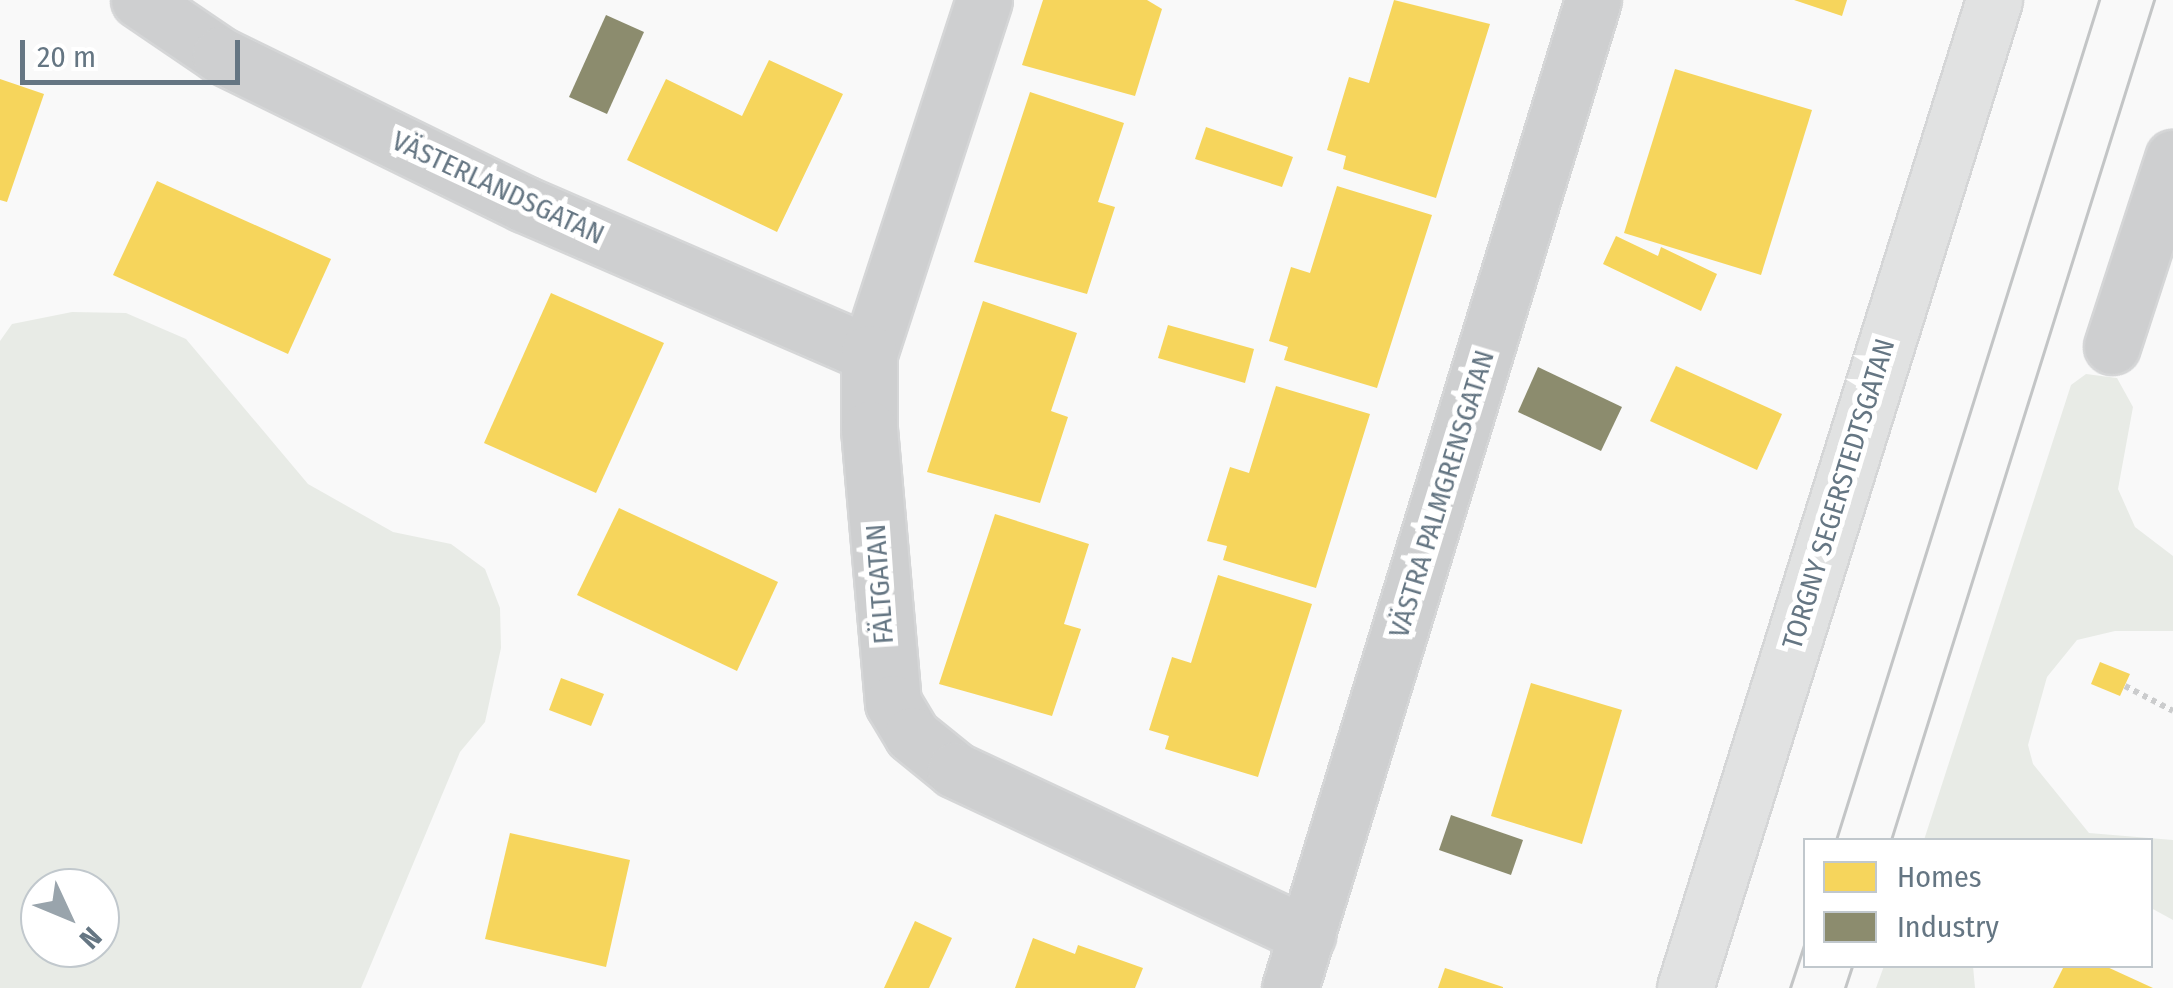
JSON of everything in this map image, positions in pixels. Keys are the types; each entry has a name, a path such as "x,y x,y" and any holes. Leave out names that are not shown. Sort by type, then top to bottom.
{"street":[{"name":"VÄSTERLANDSGATAN","path":"139,0 220,56 488,186 870,353"},
{"name":"FÄLTGATAN","path":"984,0 870,353 886,658 905,727 955,770 1308,935"},
{"name":"VÄSTRA PALMGRENSGATAN","path":"1290,988 1594,0"},
{"name":"TORGNY SEGERSTEDTSGATAN","path":"1685,988 1994,0"},
{"path":"2112,346 2173,158"}],"path":[{"path":"2124,686 2173,710"}],"shaded area":[{"path":"72,312 126,313 186,339 308,484 393,532 451,544 485,569 500,608 501,648 485,722 460,752 361,988 0,988 0,341 12,324"},
{"path":"2086,374 2117,378 2133,407 2118,489 2135,527 2173,556 2173,631 2115,631 2077,640 2047,677 2028,745 2033,764 2089,833 2149,838 1925,838 2071,385"},
{"path":"2153,838 2173,840 2173,920 2153,909"},
{"path":"1883,968 1973,968 1975,988 1876,988"}],"building: Homes":[{"path":"1043,0 1147,0 1162,9 1135,96 1022,65"},
{"path":"1394,0 1490,24 1436,198 1343,169 1346,156 1327,150 1349,77 1369,83"},
{"path":"1794,0 1847,0 1842,16"},
{"path":"769,60 843,94 777,232 627,160 666,79 742,116"},
{"path":"1675,69 1812,110 1761,275 1624,233"},
{"path":"0,79 44,94 7,202 0,200"},
{"path":"1030,92 1124,123 1098,202 1115,207 1087,294 974,262"},
{"path":"1206,127 1293,157 1282,187 1195,159"},
{"path":"157,181 331,259 288,354 113,275"},
{"path":"1337,186 1432,215 1377,388 1284,360 1288,347 1269,341 1291,267 1310,273"},
{"path":"1616,236 1658,256 1661,247 1717,274 1701,311 1603,264"},
{"path":"551,293 664,343 596,493 484,443"},
{"path":"983,301 1077,333 1051,411 1068,417 1040,503 927,472"},
{"path":"1168,325 1254,349 1245,383 1158,358"},
{"path":"1676,366 1782,414 1757,470 1650,421"},
{"path":"1276,386 1370,414 1316,588 1223,560 1227,546 1207,541 1230,467 1249,473"},
{"path":"619,508 778,582 737,671 577,595"},
{"path":"995,514 1089,544 1064,624 1081,629 1052,716 939,684"},
{"path":"1218,575 1312,604 1258,777 1165,749 1169,736 1149,730 1172,657 1191,663"},
{"path":"2100,662 2130,674 2120,696 2091,684"},
{"path":"561,678 604,694 591,726 549,710"},
{"path":"1531,683 1622,710 1582,844 1491,816"},
{"path":"510,833 630,860 606,967 485,939"},
{"path":"915,921 952,938 929,988 884,988"},
{"path":"1033,938 1075,954 1078,945 1143,968 1135,988 1015,988"},
{"path":"1445,968 1503,987 1503,988 1438,988"},
{"path":"2063,968 2109,968 2153,988 2053,988"}],"building: Industry":[{"path":"606,15 644,32 607,114 569,97"},
{"path":"1538,367 1622,407 1601,451 1518,412"},
{"path":"1451,815 1523,840 1511,875 1439,850"}],"tram line":[{"path":"1837,838 2099,0"},
{"path":"1892,838 2154,0"},
{"path":"1790,988 1803,948"},
{"path":"1845,988 1851,968"}]}
